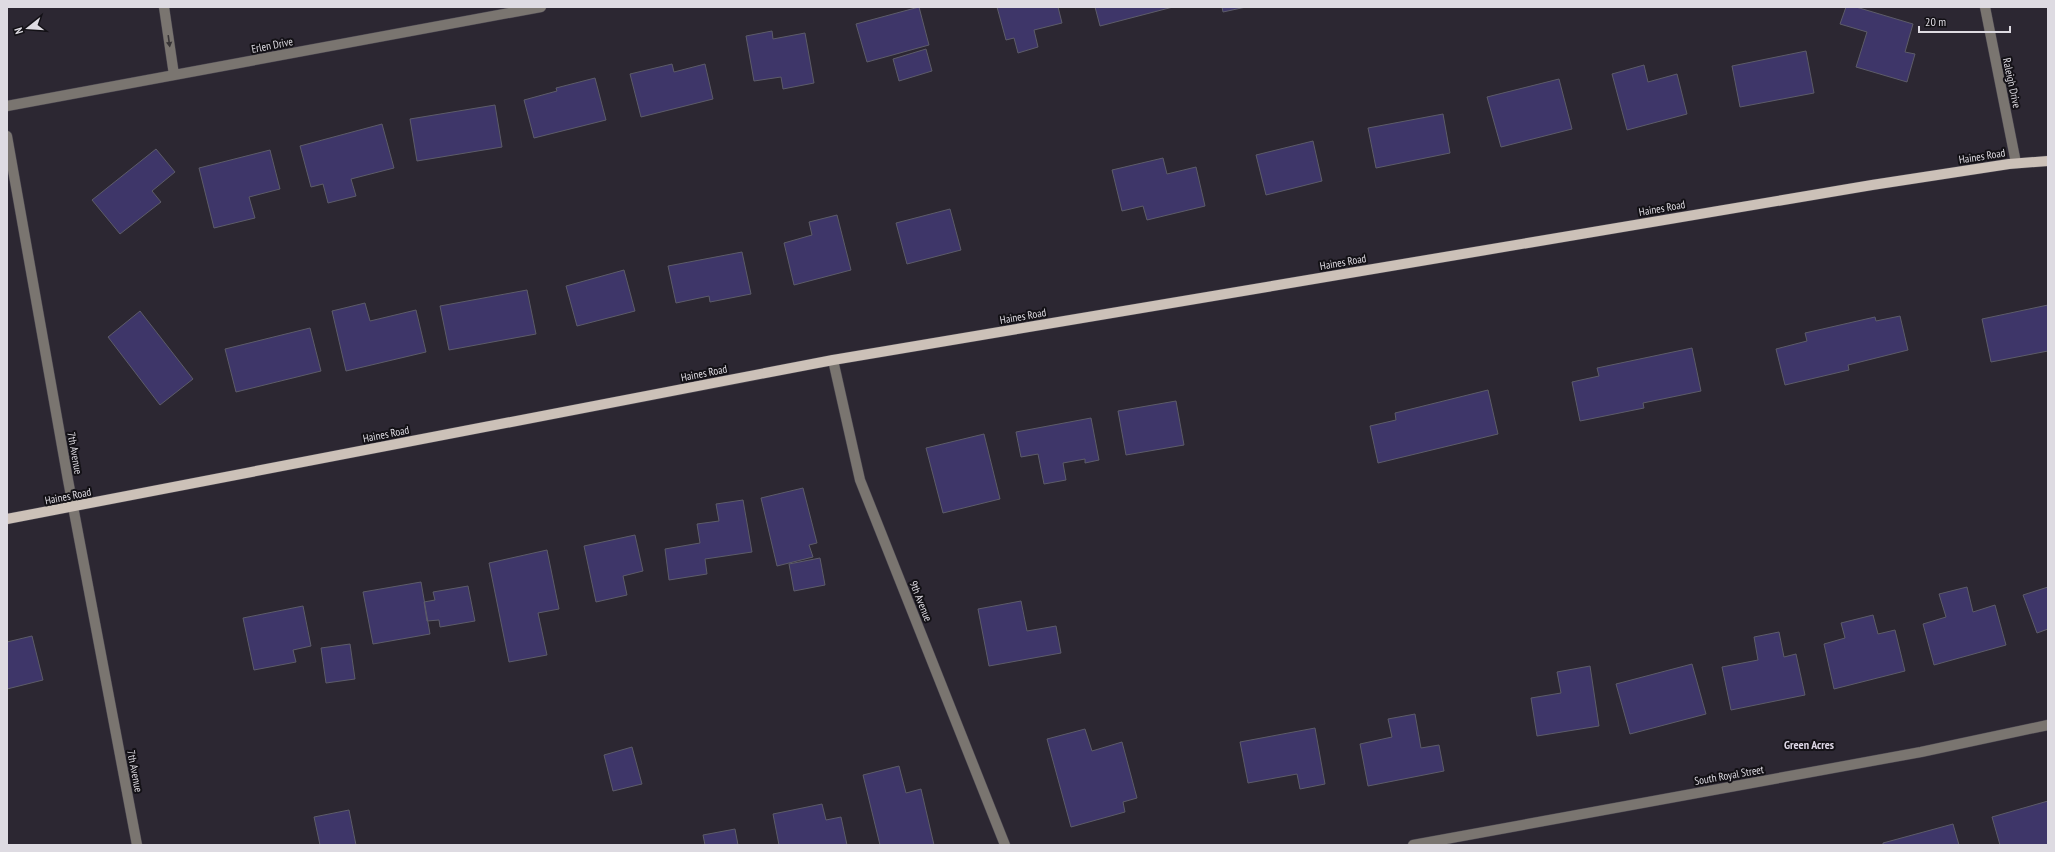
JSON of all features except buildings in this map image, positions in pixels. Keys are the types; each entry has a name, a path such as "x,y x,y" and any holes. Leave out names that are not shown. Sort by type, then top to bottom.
{"main road":[{"name":"Haines Road","path":"7,519 832,360 1841,191 2016,163 2048,161"}],"street":[{"path":"164,7 174,75"},
{"name":"Erlen Drive","path":"7,106 541,7"},
{"name":"Raleigh Drive","path":"1984,7 2016,163"},
{"name":"7th Avenue","path":"7,136 73,507 137,845"},
{"name":"9th Avenue","path":"832,360 860,480 1005,845"},
{"name":"South Royal Street","path":"1413,845 1914,754 2048,725"}],"district":[{"name":"Green Acres","path":"1809,745"}]}
